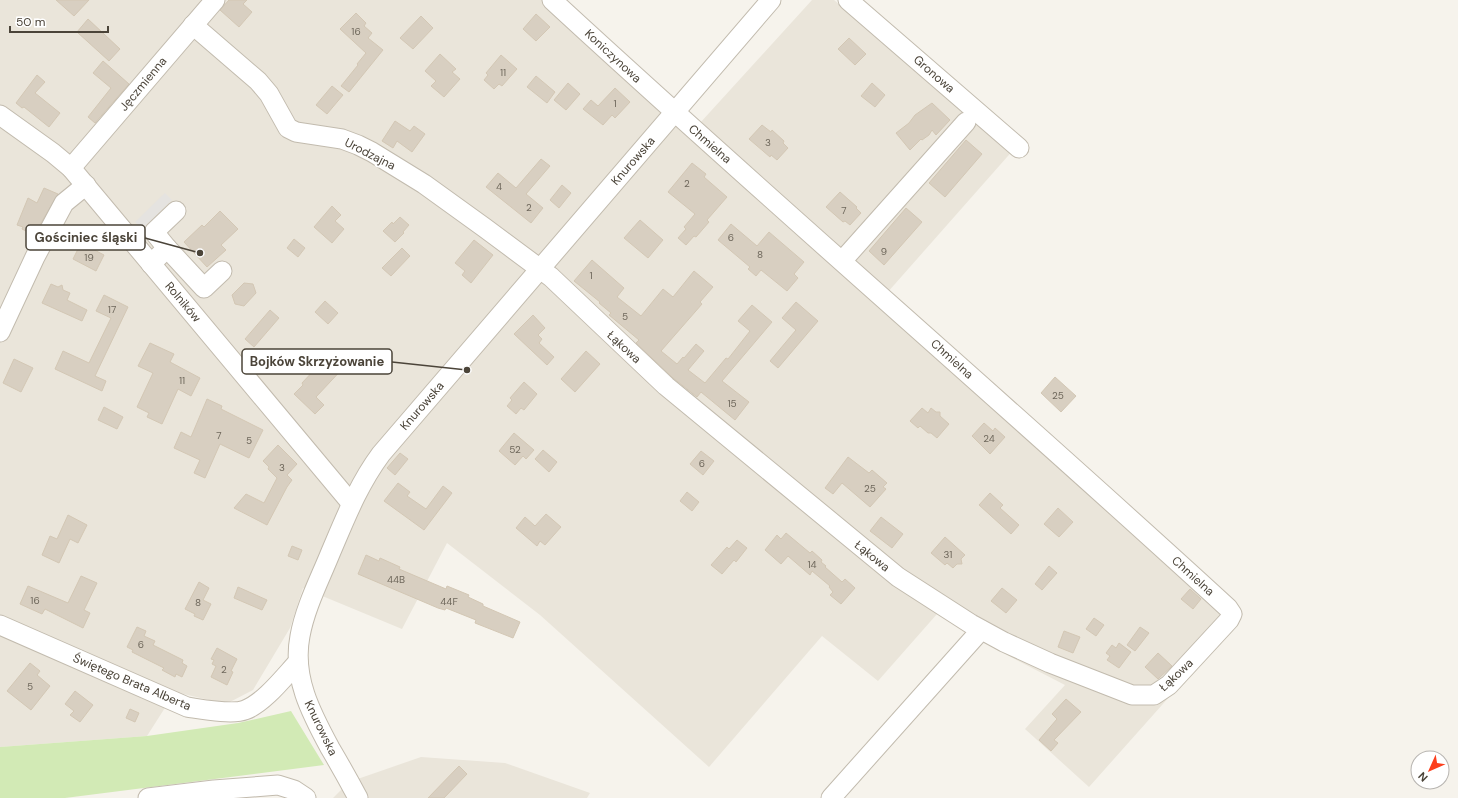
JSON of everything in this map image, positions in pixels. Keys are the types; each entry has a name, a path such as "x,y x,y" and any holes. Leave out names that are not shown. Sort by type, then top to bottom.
{"street":[{"name":"Jęczmienna","path":"71,168 215,0"},
{"name":"Koniczynowa","path":"552,0 674,112"},
{"name":"Knurowska","path":"358,798 313,715 306,699 300,678 298,662 298,649 303,624 311,600 351,503 369,470 381,454 771,0"},
{"name":"Gronowa","path":"848,0 1019,148"},
{"name":"Urodzajna","path":"193,25 258,81 269,94 288,128 296,132 342,140 372,152 424,184 541,269"},
{"name":"Chmielna","path":"674,112 1083,476 1228,608"},
{"name":"Rolników","path":"0,116 53,153 71,168 351,503"},
{"path":"842,261 966,122"},
{"path":"0,332 35,257 64,203 86,185"},
{"path":"176,211 154,232 204,288 222,271"},
{"path":"151,264 167,248"},
{"name":"Łąkowa","path":"541,269 666,386 873,557 898,577 981,630 1050,663 1132,695 1154,695 1169,685 1229,620 1232,614 1228,608"},
{"name":"Świętego Brata Alberta","path":"0,625 187,707 219,712 245,710 251,707 263,699 298,662"},
{"path":"831,798 981,630"},
{"path":"148,798 214,790 278,785 294,790 306,798"}],"shaded area":[{"path":"0,0 559,0 700,123 812,0 834,0 1015,148 887,293 1207,579 1243,614 1089,787 1025,729 1065,685 1009,656 937,614 878,681 822,636 709,767 540,615 447,543 402,629 303,588 290,628 253,690 226,704 175,692 147,736 0,747"},
{"path":"165,193 172,200 142,229 135,222"},
{"path":"421,757 505,763 590,793 587,798 333,798 349,782"}],"green space":[{"path":"291,711 324,765 65,798 0,798 0,747 147,736 238,723"}],"building":[{"path":"56,0 89,0 74,16"},
{"path":"229,0 247,0 243,4 252,12 239,27 220,10"},
{"path":"356,13 366,23 364,26 372,33 368,38 383,50 349,92 341,86 366,53 340,29"},
{"path":"536,14 550,27 536,41 523,29"},
{"path":"421,16 433,28 413,49 400,38"},
{"path":"88,19 120,49 109,61 77,32"},
{"path":"849,38 866,54 855,65 838,49"},
{"path":"440,54 456,69 452,72 460,79 444,97 431,86 436,81 425,71"},
{"path":"501,55 517,69 502,86 499,84 494,89 484,80 488,75 486,73"},
{"path":"103,61 129,84 95,123 88,117 111,88 93,73"},
{"path":"37,75 45,82 35,93 60,113 49,127 24,107 22,108 16,103"},
{"path":"536,76 555,92 547,103 527,87"},
{"path":"568,83 580,94 566,110 554,100"},
{"path":"872,83 885,95 875,107 861,96"},
{"path":"332,86 343,95 327,114 316,105"},
{"path":"615,88 630,102 615,118 612,115 603,125 583,109 591,100 598,106"},
{"path":"932,103 950,120 936,135 932,130 929,135 922,140 921,139 910,150 896,133 909,123 915,115"},
{"path":"395,121 410,131 414,126 425,134 412,152 397,141 393,148 382,141"},
{"path":"762,125 771,132 772,130 784,141 783,143 788,148 777,160 771,155 770,157 749,139"},
{"path":"966,140 982,154 945,197 929,183"},
{"path":"541,159 550,166 526,194 543,208 531,223 486,187 498,173 516,188"},
{"path":"692,163 706,174 704,177 727,197 707,220 709,222 696,237 694,236 686,245 678,238 686,229 684,227 695,214 668,192"},
{"path":"562,185 571,193 559,208 550,200"},
{"path":"44,188 58,194 34,235 22,229 23,227 17,225 28,198 37,203"},
{"path":"840,192 857,207 856,208 861,213 850,225 845,221 843,222 826,207"},
{"path":"332,206 341,215 335,221 344,229 332,243 314,227"},
{"path":"906,208 922,222 884,265 869,251"},
{"path":"220,211 238,229 221,245 226,250 207,267 184,242 202,225 204,227"},
{"path":"400,217 409,225 403,232 404,233 395,242 383,231 392,222 393,224"},
{"path":"640,220 663,240 648,258 624,238"},
{"path":"731,224 757,246 769,232 804,262 794,274 798,278 787,291 761,270 756,276 748,269 750,267 718,240"},
{"path":"294,239 305,248 298,257 287,248"},
{"path":"474,240 493,255 471,283 462,275 465,271 455,263"},
{"path":"81,243 104,255 96,271 73,259"},
{"path":"402,248 410,256 391,276 382,268"},
{"path":"592,260 624,288 617,297 641,316 663,289 673,297 694,271 713,287 700,302 702,304 661,351 677,364 696,344 704,351 688,370 705,383 726,358 728,359 750,331 738,321 752,305 772,322 722,381 749,402 735,420 701,392 697,397 673,378 636,343 639,340 609,315 611,313 599,303 600,302 574,281"},
{"path":"244,283 253,284 256,293 244,306 235,304 232,295"},
{"path":"51,284 58,287 62,285 63,290 70,293 67,300 87,310 82,321 42,303"},
{"path":"104,295 128,307 95,376 106,381 102,391 55,369 63,351 89,363 111,318 96,311"},
{"path":"325,301 338,313 328,324 315,312"},
{"path":"796,302 818,321 778,368 770,361 796,330 782,318"},
{"path":"270,310 279,318 254,347 245,339"},
{"path":"533,315 545,328 538,335 542,339 539,343 554,357 547,365 514,334"},
{"path":"150,343 174,354 170,362 200,378 191,396 178,389 162,424 147,417 149,413 137,407 153,373 138,366"},
{"path":"332,351 346,365 316,397 324,405 315,414 294,394 303,385 302,383"},
{"path":"586,351 600,364 575,392 561,379"},
{"path":"14,359 33,368 21,392 3,383"},
{"path":"1055,377 1076,396 1061,412 1041,393"},
{"path":"524,382 537,394 524,410 521,408 516,414 507,406 512,400 510,398"},
{"path":"207,399 222,406 221,409 263,430 249,458 220,444 205,478 194,473 200,460 174,448 181,432 191,437"},
{"path":"104,407 123,417 117,429 98,420"},
{"path":"922,408 928,413 931,408 936,412 940,412 940,416 949,424 937,438 920,426 918,428 910,421"},
{"path":"984,423 993,431 995,428 1005,437 990,454 972,436"},
{"path":"514,433 534,450 526,459 523,456 515,465 499,451"},
{"path":"278,445 297,464 287,475 292,480 267,525 234,508 246,494 264,503 277,478 268,469 269,467 263,461"},
{"path":"543,450 557,462 549,472 535,459"},
{"path":"701,451 714,461 703,475 690,464"},
{"path":"400,453 408,459 395,475 387,468"},
{"path":"848,457 869,473 872,470 887,483 883,487 886,489 870,507 842,483 833,494 825,488"},
{"path":"398,483 410,492 407,496 426,509 443,486 452,493 424,530 384,501"},
{"path":"687,492 699,502 692,511 680,501"},
{"path":"990,493 1003,505 1000,508 1019,525 1011,534 979,505"},
{"path":"1058,508 1073,522 1059,537 1044,524"},
{"path":"546,514 561,527 545,545 540,541 537,546 516,528 525,517 535,526"},
{"path":"68,515 87,525 78,543 70,539 59,563 42,555 50,536 57,539"},
{"path":"881,517 903,534 892,548 870,531"},
{"path":"786,533 810,553 812,551 822,560 821,562 826,566 825,567 842,582 845,579 855,588 841,604 830,595 833,592 829,587 830,586 812,571 810,575 788,556 781,564 765,550 777,535 781,539"},
{"path":"945,537 965,555 961,559 962,564 957,564 953,568 947,563 945,565 931,553"},
{"path":"737,540 747,548 736,562 734,560 722,574 711,565 727,547 729,549"},
{"path":"292,546 302,550 298,560 288,556"},
{"path":"366,555 379,561 380,558 400,567 399,569 446,589 447,586 469,595 468,597 483,604 483,606 520,622 513,638 475,623 476,620 446,608 445,610 438,608 358,574"},
{"path":"1049,566 1057,573 1042,590 1035,584"},
{"path":"81,576 97,583 84,610 90,613 83,628 45,609 42,614 20,604 28,586 68,603"},
{"path":"199,582 209,588 203,600 211,604 203,620 194,616 195,614 185,609"},
{"path":"238,587 267,600 262,610 234,598"},
{"path":"1002,588 1017,600 1006,613 991,601"},
{"path":"1190,589 1201,599 1193,609 1181,599"},
{"path":"1094,618 1104,625 1096,636 1086,629"},
{"path":"137,627 146,631 144,636 155,641 153,645 183,660 182,663 187,666 182,677 176,674 175,677 162,670 164,668 132,652 133,650 127,647"},
{"path":"1140,627 1149,633 1135,651 1127,645"},
{"path":"1064,631 1080,637 1073,653 1058,647"},
{"path":"1119,643 1131,652 1119,668 1107,660 1110,656 1106,653 1112,645 1116,648"},
{"path":"217,648 237,659 231,671 233,672 227,685 211,677 216,666 212,664 214,660 211,659"},
{"path":"1158,653 1172,666 1158,679 1145,667"},
{"path":"30,663 40,671 37,675 50,686 31,710 7,691"},
{"path":"75,691 93,705 80,722 70,715 74,711 65,704"},
{"path":"1066,699 1081,712 1054,740 1058,743 1051,751 1039,740 1057,719 1052,714"},
{"path":"130,709 139,713 135,722 126,718"},
{"path":"459,766 467,774 444,798 428,798"}],"place":[{"name":"Gościniec śląski","path":"200,253"},
{"name":"Bojków Skrzyżowanie","path":"467,370"}]}
